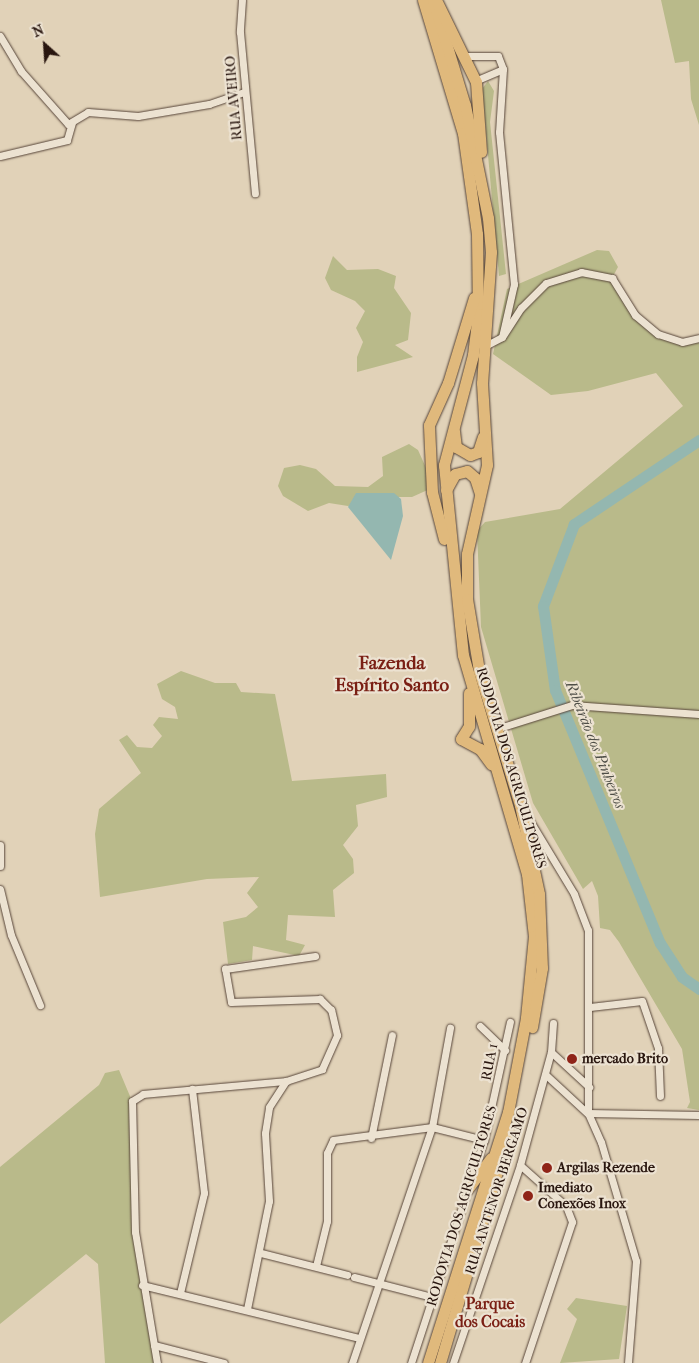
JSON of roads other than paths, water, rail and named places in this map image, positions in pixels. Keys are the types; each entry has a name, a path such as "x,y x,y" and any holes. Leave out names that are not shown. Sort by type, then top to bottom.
{"main road":[{"name":"RODOVIA DOS AGRICULTORES","path":"423,0 463,133 477,234 472,356 445,456 445,493 456,588 470,684 527,874 534,936 526,1018 495,1152 428,1363"},
{"name":"RODOVIA DOS AGRICULTORES","path":"434,0 481,171 491,252 485,346 488,465 467,554 467,599 480,672 520,805 542,919 537,1004 497,1176 440,1363"},
{"path":"434,0 466,56 476,81 481,171"},
{"path":"456,588 432,492 427,442 429,425 453,370 476,282"},
{"path":"458,404 453,436 461,453 478,452 486,420"},
{"path":"445,493 460,471 475,478 480,493"},
{"path":"470,684 469,726 461,739 480,749 497,772"},
{"path":"466,1191 495,1152"}],"street":[{"name":"RUA AVEIRO","path":"242,0 244,92 255,193"},
{"path":"0,36 22,71 62,120 72,123"},
{"path":"466,56 498,56 502,70 499,132 514,284 502,337"},
{"path":"476,81 502,70"},
{"path":"0,156 67,140 72,123 88,112 138,116 209,104 244,92"},
{"path":"485,346 502,337 532,295 560,276 581,272 612,278 634,315 658,334 682,342 699,338"},
{"path":"496,728 572,705 699,714"},
{"path":"520,805 583,916 591,955 588,1113 630,1237 636,1277 628,1363"},
{"path":"0,845 0,866"},
{"path":"0,889 11,935 40,1005"},
{"path":"157,1363 142,1285 129,1109 143,1094 286,1081 317,1073 334,1046 336,1026 320,999 235,1004 228,994 228,966 315,956"},
{"path":"590,1007 642,1001 658,1048 660,1096"},
{"name":"RUA 1","path":"411,1363 484,1140 510,1022"},
{"name":"RUA ANTENOR BERGAMO","path":"453,1363 520,1165 546,1075 551,1052 553,1023"},
{"path":"480,1026 505,1050"},
{"path":"352,1363 376,1284 432,1127 450,1028"},
{"path":"371,1138 392,1035"},
{"path":"551,1052 589,1087"},
{"path":"577,1075 590,1072"},
{"path":"546,1075 588,1113 699,1115"},
{"path":"247,1309 261,1253 269,1201 265,1120 286,1081"},
{"path":"180,1293 204,1193 192,1089"},
{"path":"316,1266 329,1203 328,1145 340,1136 371,1138 432,1127 484,1140"},
{"path":"520,1165 566,1206 572,1222 525,1363"},
{"path":"261,1253 432,1297"},
{"path":"142,1285 360,1338"},
{"path":"154,1345 224,1363"}],"water":[{"path":"356,493 394,493 401,499 403,516 391,560 348,507"}],"waterway":[{"name":"Ribeirão dos Pinheiros","path":"699,440 574,524 543,606 555,690 660,943 682,977 699,989"}],"place":[{"name":"mercado Brito","path":"572,1059"},
{"name":"Argilas Rezende","path":"547,1168"},
{"name":"Imediato Conexões Inox","path":"528,1196"}],"district":[{"name":"Fazenda Espírito Santo","path":"392,675"},
{"name":"Parque dos Cocais","path":"490,1313"}]}
